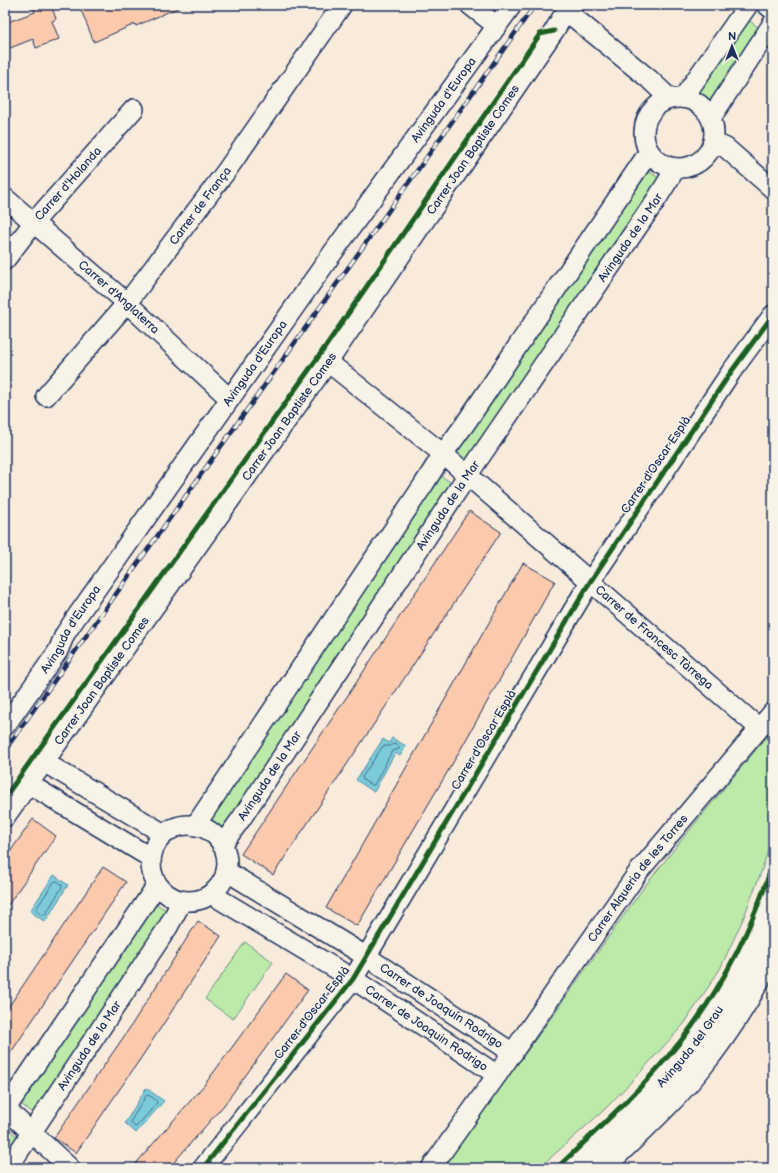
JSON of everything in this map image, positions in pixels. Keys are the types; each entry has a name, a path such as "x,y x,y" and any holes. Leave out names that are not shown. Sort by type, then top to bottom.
{"main road":[{"name":"Avinguda del Grau","path":"576,1168 664,1079 696,1041 717,1011 735,981 752,950 773,901"},
{"name":"Avinguda del Grau","path":"603,1168 670,1103 701,1067 729,1029 746,1002 773,952"}],"street":[{"name":"Carrer de França","path":"46,396 127,303 227,170 342,5"},
{"path":"470,5 497,26"},
{"name":"Avinguda d'Europa","path":"5,726 58,650 65,634 75,619 334,252 512,5"},
{"path":"676,98 748,5"},
{"path":"767,5 773,10"},
{"path":"566,8 649,79 676,98"},
{"name":"Carrer Joan Baptiste Comes","path":"5,817 328,362 554,31 566,8"},
{"path":"710,118 773,23"},
{"path":"676,98 691,100 706,110 710,118 713,126 713,142 706,154 695,164 676,168 668,166 660,163 649,152 644,137 646,121 651,112 659,104 676,98"},
{"name":"Carrer d'Holanda","path":"5,260 34,222 134,109"},
{"path":"713,142 726,148 773,189"},
{"path":"195,826 443,454 465,424 649,152"},
{"name":"Avinguda de la Mar","path":"222,845 241,819 467,476 656,200 676,168"},
{"name":"Carrer d'Anglaterra","path":"5,198 127,303 230,399"},
{"name":"Carrer d'Oscar Esplà","path":"203,1168 353,979 590,582 731,372 773,315"},
{"name":"Carrer de Francesc Tàrrega","path":"328,362 443,454 759,728"},
{"name":"Carrer Alqueria de les Torres","path":"497,1075 639,871 773,712"},
{"path":"44,762 164,834"},
{"path":"29,784 151,858"},
{"path":"184,825 195,826 204,828 212,833 222,845 227,862 226,871 221,884 211,894 202,899 182,901 167,895 157,885 151,867 151,858 153,849 164,834 174,828 184,825"},
{"name":"Carrer de Joaquín Rodrigo","path":"226,871 367,957 513,1052"},
{"path":"70,1168 5,1109 157,885"},
{"name":"Carrer de Joaquin Rodrigo","path":"211,894 353,979 497,1075"},
{"name":"Avinguda de la Mar","path":"8,1168 168,927 182,901"},
{"path":"431,1168 497,1075"}],"green space":[{"path":"747,19 762,30 712,104 699,92"},
{"path":"645,169 662,180 468,464 454,453"},
{"path":"440,475 454,485 220,835 205,826"},
{"path":"773,729 773,835 760,875 743,919 720,969 684,1024 603,1111 539,1168 438,1168 487,1106 644,887"},
{"path":"153,902 168,911 33,1113 18,1102"},
{"path":"245,942 273,962 233,1019 205,999"},
{"path":"5,1127 18,1137 5,1155"}],"water":[{"path":"392,738 406,746 400,756 395,753 374,792 356,780 383,739 389,743"},
{"path":"54,875 68,885 45,922 30,911"},
{"path":"146,1088 164,1101 136,1133 125,1123"}],"building":[{"path":"33,5 51,5 56,19 52,21 59,39 36,48 33,39 5,50 5,23 35,12"},
{"path":"79,5 184,5 94,42"},
{"path":"469,511 501,532 273,875 241,854"},
{"path":"523,563 555,581 458,754 357,926 326,908"},
{"path":"33,819 56,836 5,909 5,859"},
{"path":"103,867 126,882 5,1061 5,1012"},
{"path":"198,921 221,936 143,1055 76,1153 54,1138 127,1032"},
{"path":"286,974 308,990 224,1105 169,1168 132,1168 205,1084"}],"railway":[{"path":"5,750 535,5"}],"cycle path":[{"path":"5,797 321,353 540,34 554,31"},
{"path":"203,1168 353,979 590,582 731,372 773,315"},
{"path":"557,1168 636,1092 666,1059 695,1022 709,1001 734,957 756,911 773,863"}]}
